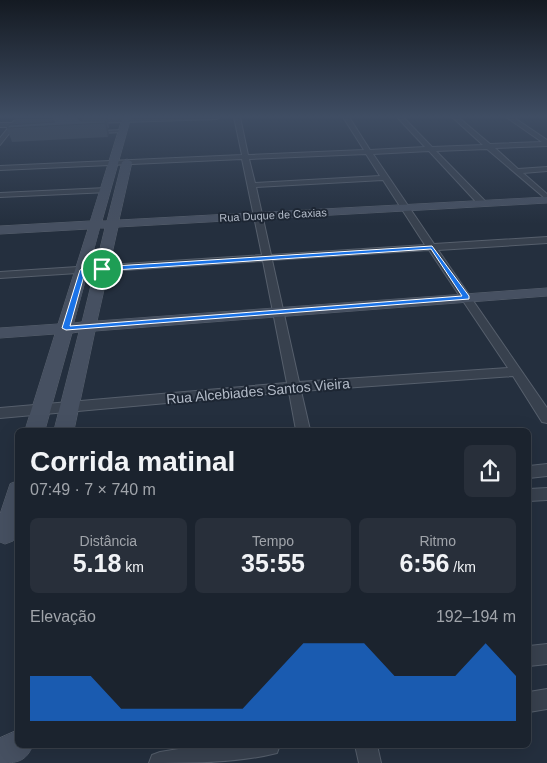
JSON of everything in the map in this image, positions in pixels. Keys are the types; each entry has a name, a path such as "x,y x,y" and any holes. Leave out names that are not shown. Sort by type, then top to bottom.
{"street":[{"path":"64,428 113,224 122,153"},
{"path":"245,153 303,428"},
{"path":"0,168 356,153"},
{"path":"368,153 547,418"},
{"path":"435,153 482,204"},
{"path":"495,153 547,199"},
{"path":"36,428 106,190 121,163"},
{"path":"516,171 547,170"},
{"path":"252,185 385,178"},
{"path":"0,196 106,190"},
{"name":"Rua Duque de Caxias","path":"0,230 547,199"},
{"path":"0,275 547,240"},
{"path":"0,333 547,292"},
{"name":"Rua Alcebiades Santos Vieira","path":"0,413 294,387 517,372"},
{"path":"531,472 547,470"},
{"path":"531,495 547,494"},
{"path":"7,534 15,502"},
{"path":"531,656 547,654"},
{"path":"531,702 547,699"},
{"path":"160,763 251,748"},
{"path":"367,748 370,763"}],"route":[{"path":"432,248 467,298 66,328 83,270 102,269 432,248"}]}
